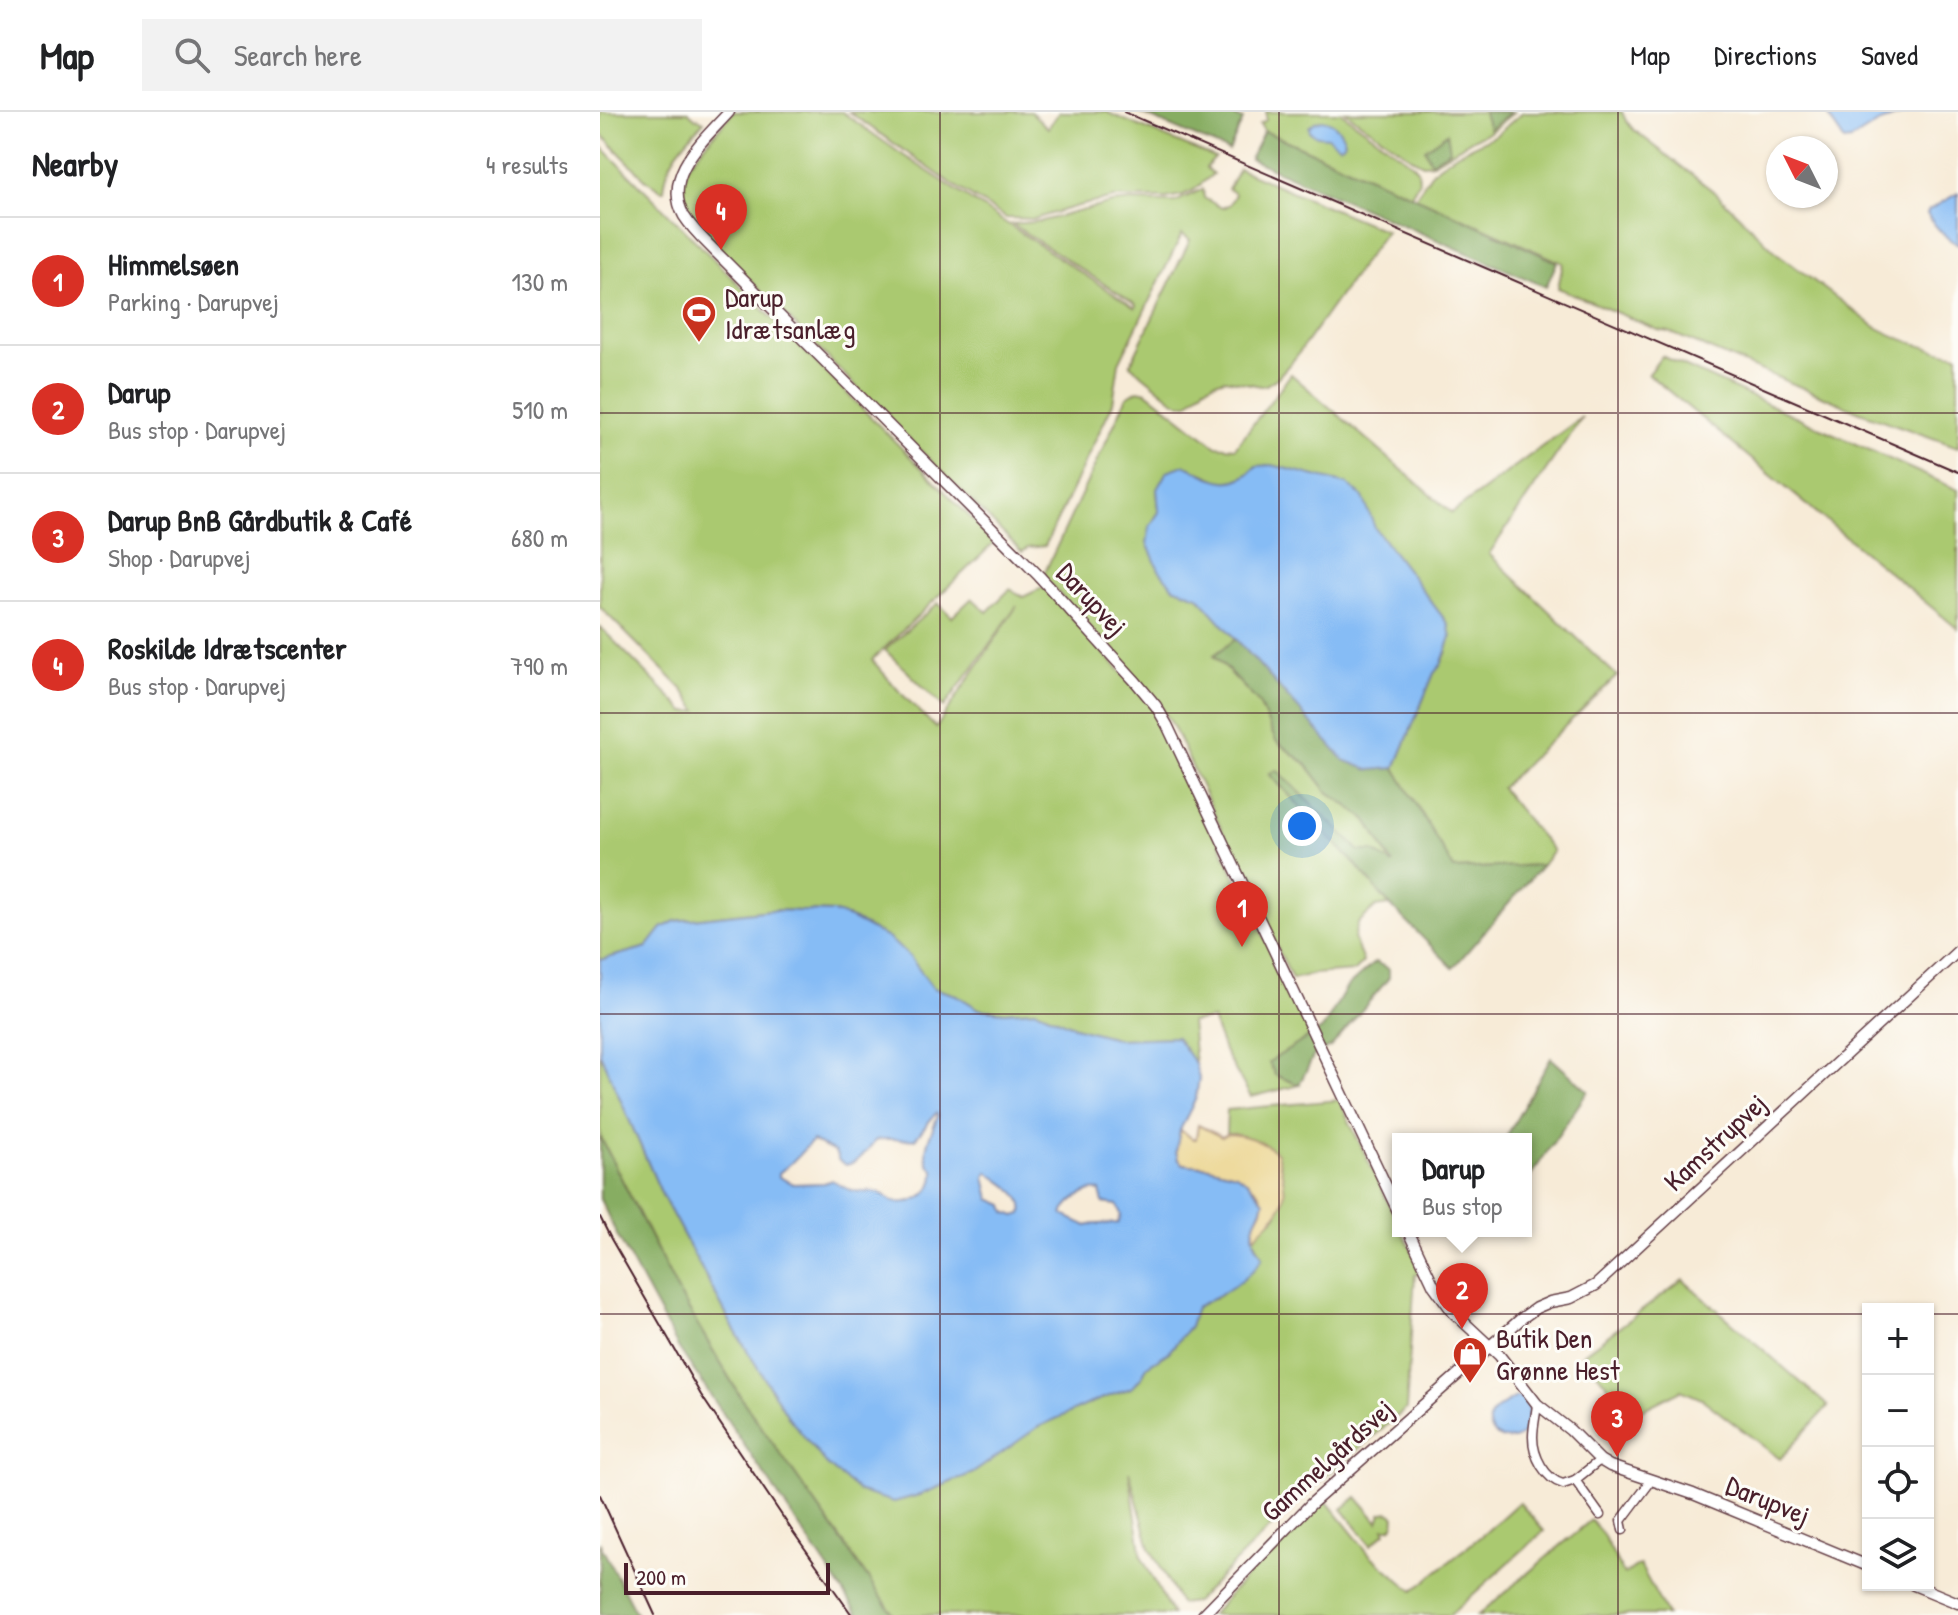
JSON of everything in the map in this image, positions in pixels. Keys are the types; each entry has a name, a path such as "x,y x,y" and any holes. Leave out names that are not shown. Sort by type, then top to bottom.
{"street":[{"name":"Darupvej","path":"729,112 684,166 677,193 682,212 693,229 1039,576 1156,706 1392,1198"},
{"name":"Kamstrupvej","path":"1491,1348 1536,1308 1571,1298 1596,1285 1958,951"},
{"name":"Darupvej","path":"1411,1237 1441,1296 1453,1312 1499,1355 1537,1404 1570,1430 1600,1460 1862,1564"},
{"name":"Gammelgårdsvej","path":"1203,1615 1311,1504 1491,1348"},
{"path":"1537,1404 1534,1446 1541,1466 1551,1478 1563,1484 1575,1480 1600,1460"},
{"path":"1623,1530 1621,1521 1650,1479"},
{"path":"1575,1480 1600,1515"},
{"path":"1929,1591 1958,1603"}],"green space":[{"path":"600,112 688,112 704,121 672,160 664,190 661,190 646,180 600,133"},
{"path":"733,112 842,112 1135,308 1136,305 1012,224 1042,221 1112,203 1175,202 1203,189 1204,198 1222,208 1230,204 1235,194 1228,189 1239,169 1386,231 1295,358 1277,378 1261,386 1225,379 1205,387 1188,403 1181,404 1130,365 1190,240 1182,234 1119,363 1113,403 1045,546 1022,552 695,225 681,193 688,165"},
{"path":"849,112 1031,112 1048,128 1059,112 1106,112 1215,158 1206,168 1213,174 1183,195 1114,198 1034,219 1006,218"},
{"path":"1137,112 1226,112 1243,120 1229,151"},
{"path":"1266,112 1340,112 1413,164 1418,170 1419,181 1411,195 1264,131 1260,124 1266,120"},
{"path":"1345,112 1514,112 1490,132 1433,163 1423,164"},
{"path":"1485,112 1511,112 1489,129"},
{"path":"1523,112 1622,112 1634,130 1717,194 1778,254 1874,326 1915,344 1958,355 1958,447 1860,412 1558,288 1563,263 1415,197 1439,166 1496,135"},
{"path":"1264,131 1557,262 1546,287 1250,159"},
{"path":"1447,133 1450,150 1431,162 1425,149"},
{"path":"600,145 995,542 872,660 899,691 936,728 1017,606 944,707 885,650 938,603 952,617 972,598 987,612 1010,589 1023,597 1044,587 1151,705 1163,724 1311,1036 1275,1075 1299,1085 1251,1097 1225,1053 1212,1019 1191,1022 1195,1064 1176,1037 1119,1039 1078,1028 1036,1010 1004,1012 979,1009 956,995 933,988 909,956 888,938 833,912 771,910 675,921 662,928 647,947 600,960 600,627 685,712 698,711 682,689 600,607"},
{"path":"1662,356 1958,490 1958,629 1648,374"},
{"path":"1291,374 1452,513 1582,417 1489,554 1617,676 1501,788 1553,851 1542,865 1454,869 1395,768 1434,673 1447,650 1448,624 1375,528 1249,474 1234,482 1220,481 1184,465 1157,489 1159,512 1150,526 1173,587 1198,596 1236,639 1214,656 1259,703 1276,741 1306,764 1327,791 1367,820 1394,866 1360,852 1277,770 1270,773 1390,905 1376,907 1358,923 1354,938 1363,962 1354,971 1292,979 1172,724 1161,707 1043,576 1127,397 1138,390 1147,392 1216,446 1235,448"},
{"path":"1236,639 1344,760 1369,770 1395,768 1454,869 1542,865 1453,968 1269,774 1277,770 1360,851 1373,851 1393,864 1367,820 1327,791 1306,764 1276,741 1259,703 1214,655"},
{"path":"1375,962 1389,969 1389,978 1331,1047 1314,1055 1299,1085 1275,1075 1269,1062 1323,1028 1347,987"},
{"path":"600,1053 663,1197 734,1329 789,1418 894,1502 973,1473 1037,1427 1131,1388 1142,1377 1147,1366 1169,1352 1190,1326 1196,1307 1219,1296 1263,1257 1253,1238 1278,1214 1235,1134 1226,1134 1227,1110 1339,1100 1392,1210 1392,1237 1405,1237 1423,1272 1415,1275 1406,1409 1302,1496 1195,1602 1180,1604 1150,1548 1129,1471 1142,1558 1172,1615 894,1615 743,1401 677,1290 600,1136"},
{"path":"1551,1058 1588,1091 1532,1174 1532,1133 1508,1133"},
{"path":"600,1136 677,1290 743,1401 894,1615 859,1615 678,1347 600,1199"},
{"path":"1683,1280 1828,1406 1780,1459 1702,1399 1681,1390 1632,1415 1582,1355"},
{"path":"1357,1497 1378,1522 1383,1513 1391,1513 1395,1517 1394,1525 1384,1528 1386,1532 1371,1545 1342,1509"},
{"path":"1324,1498 1370,1555 1413,1591 1519,1502 1544,1531 1450,1615 1211,1615 1268,1552"},
{"path":"1591,1520 1603,1535 1624,1574 1640,1565 1667,1615 1478,1615"},
{"path":"600,1542 602,1548 637,1615 600,1615"}],"sand":[{"path":"1198,1125 1222,1137 1233,1134 1253,1139 1277,1153 1284,1182 1283,1201 1274,1217 1253,1238 1254,1226 1263,1206 1256,1190 1233,1175 1209,1167 1185,1164 1177,1157 1180,1130 1196,1139"}],"water":[{"path":"1828,112 1909,112 1878,123 1844,141"},
{"path":"1321,120 1339,130 1345,141 1343,145 1310,132 1309,127"},
{"path":"1958,193 1958,244 1945,235 1927,214"},
{"path":"1184,465 1212,478 1230,481 1247,474 1256,466 1272,465 1347,484 1363,497 1375,528 1448,624 1451,637 1395,768 1369,770 1344,760 1198,596 1173,587 1159,570 1147,543 1150,526 1159,512 1157,489 1167,471"},
{"path":"771,910 833,912 888,938 909,956 933,988 956,995 979,1009 1004,1012 1036,1010 1078,1028 1119,1039 1176,1037 1195,1064 1199,1078 1196,1098 1180,1130 1176,1151 1178,1159 1183,1164 1236,1174 1248,1182 1264,1201 1253,1234 1263,1257 1242,1280 1196,1307 1190,1326 1169,1352 1147,1366 1142,1377 1131,1388 1038,1427 973,1473 919,1495 894,1502 860,1492 827,1465 789,1418 734,1329 663,1197 600,1053 600,960 647,947 662,928 675,921","holes":["936,1113 938,1115 926,1151 934,1177 924,1195 911,1201 896,1202 877,1192 858,1192 832,1180 793,1184 779,1177 779,1173 812,1141 835,1152 839,1161 846,1165 859,1158 876,1140 915,1139","988,1172 1012,1190 1020,1200 1022,1214 1015,1216 1006,1212 1004,1205 990,1199 985,1177","1093,1190 1100,1191 1103,1203 1117,1205 1121,1215 1118,1223 1087,1226 1063,1215 1079,1196"]},
{"path":"1516,1397 1523,1397 1527,1405 1528,1420 1524,1431 1518,1437 1501,1438 1489,1427 1489,1420 1497,1409"}],"railway":[{"path":"1124,112 1958,472"},
{"path":"600,1217 701,1395 852,1615"},
{"path":"600,1495 655,1615"}],"place":[{"name":"Roskilde Idrætscenter","path":"721,250"},
{"name":"Darup Idrætsanlæg","path":"699,344"},
{"name":"Himmelsøen","path":"1242,947"},
{"name":"Darup","path":"1462,1329"},
{"name":"Butik Den Grønne Hest","path":"1470,1385"},
{"name":"Darup BnB Gårdbutik & Café","path":"1617,1457"}]}
